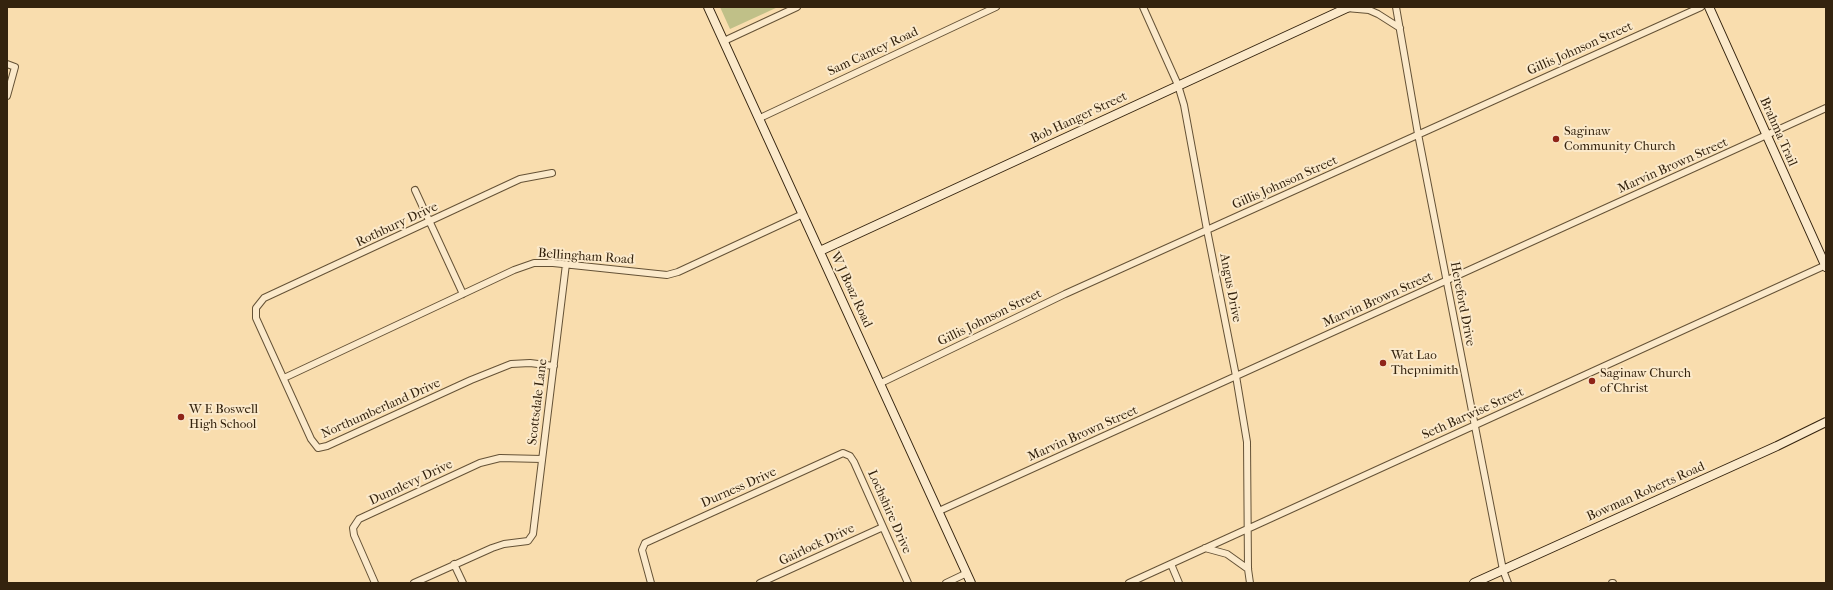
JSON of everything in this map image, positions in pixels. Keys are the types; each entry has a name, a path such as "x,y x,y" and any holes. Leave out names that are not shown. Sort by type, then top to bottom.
{"street":[{"name":"W J Boaz Road","path":"708,7 972,583"},
{"path":"724,40 797,7"},
{"name":"Sam Cantey Road","path":"760,118 996,7"},
{"name":"Angus Drive","path":"1142,7 1178,85 1184,105 1236,376 1247,442 1248,569 1250,583"},
{"name":"Hereford Drive","path":"1396,7 1418,134 1474,426 1502,570 1508,583"},
{"name":"Gillis Johnson Street","path":"881,383 1065,294 1701,7"},
{"name":"Brahma Trail","path":"1709,7 1826,266"},
{"path":"1347,8 1365,10 1378,14 1400,28"},
{"name":"Bob Hanger Street","path":"820,251 1347,8"},
{"path":"7,64 15,66 7,96"},
{"name":"Marvin Brown Street","path":"939,511 1826,108"},
{"name":"Rothbury Drive","path":"256,308 264,298 520,179 552,172"},
{"path":"415,190 463,294"},
{"name":"Bellingham Road","path":"284,378 463,294 534,263 566,264 667,275 678,272 803,214"},
{"name":"Scottsdale Lane","path":"454,564 504,544 528,541 533,534 566,264"},
{"name":"Seth Barwise Street","path":"1129,583 1826,266"},
{"name":"Northumberland Drive","path":"256,308 256,318 311,439 318,448 327,446 471,380 511,364 530,363 554,366"},
{"name":"Bowman Roberts Road","path":"1474,583 1777,446 1826,422"},
{"name":"Durness Drive","path":"651,583 649,570 643,556 643,546 645,543 843,453 846,453"},
{"name":"Lochshire Drive","path":"846,453 854,462 908,583"},
{"name":"Dunnlevy Drive","path":"375,583 354,535 353,528 359,519 480,464 500,458 542,460"},
{"name":"Gairlock Drive","path":"760,583 883,527"},
{"path":"1205,548 1227,554 1248,569"},
{"path":"414,583 454,564 463,583"},
{"path":"1171,564 1180,583"},
{"path":"946,583 967,573"}],"green space":[{"path":"720,7 778,7 730,29"}],"place":[{"name":"Saginaw Community Church","path":"1556,139"},
{"name":"Wat Lao Thepnimith","path":"1383,363"},
{"name":"Saginaw Church of Christ","path":"1592,381"},
{"name":"W E Boswell High School","path":"181,417"}]}
